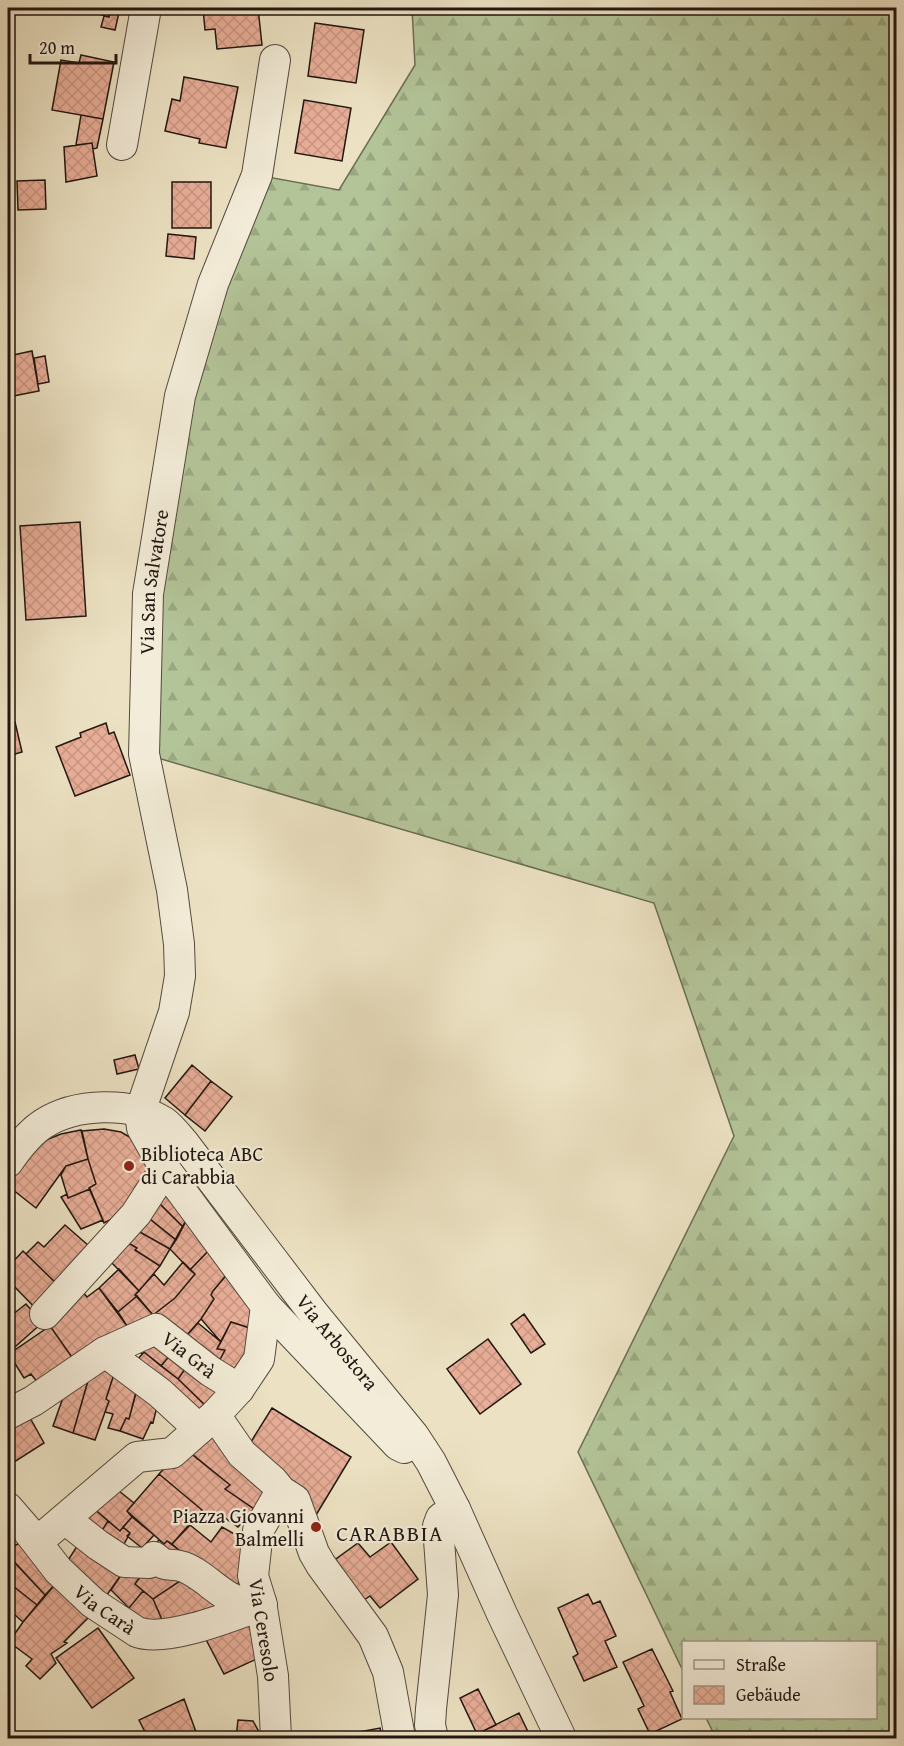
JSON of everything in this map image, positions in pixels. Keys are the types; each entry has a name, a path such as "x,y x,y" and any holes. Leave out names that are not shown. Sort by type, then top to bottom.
{"street":[{"path":"122,145 146,8"},
{"name":"Via San Salvatore","path":"140,1112 174,1012 180,976 179,944 172,890 144,754 147,594 180,396 213,284 257,175 275,60"},
{"name":"Via Arbostora","path":"8,1162 19,1146 42,1124 66,1113 117,1106 140,1112 165,1123 184,1143 314,1314 414,1436 431,1462 561,1738"},
{"path":"140,1112 142,1128 165,1169 266,1306 398,1445 431,1462"},
{"path":"45,1314 136,1214 165,1169"},
{"path":"37,1542 137,1457 172,1453 207,1422 239,1389 259,1359 266,1306"},
{"name":"Via Grà","path":"105,1352 156,1329 210,1371 239,1389"},
{"path":"8,1414 33,1401 105,1352 160,1393 207,1422 273,1481 281,1491 295,1500 314,1553 373,1636 388,1672 400,1738"},
{"name":"Via Ceresolo","path":"276,1738 273,1676 254,1576 258,1531 281,1491"},
{"name":"Via Carà","path":"8,1508 58,1570 93,1603 137,1632 145,1635 187,1631 261,1604"},
{"path":"433,1738 430,1725 431,1709 444,1595 438,1526 441,1518 455,1509"},
{"path":"65,1519 123,1562 149,1563 154,1557 169,1566 181,1566 211,1583 234,1600 261,1604"}],"green space":[{"path":"412,8 896,8 896,1738 716,1738 706,1719 877,1719 877,1641 682,1641 682,1669 578,1452 734,1136 654,903 144,754 180,396 257,175 339,190 415,65"}],"building":[{"path":"96,8 111,8 109,17 95,13"},
{"path":"111,8 120,8 115,30 101,27 104,16 109,17"},
{"path":"203,8 258,8 262,45 217,49 215,29 205,30"},
{"path":"315,23 364,30 356,83 308,76"},
{"path":"81,55 114,62 103,119 52,110 61,60 79,63"},
{"path":"184,77 238,87 226,148 199,143 200,139 165,131 172,99 180,101"},
{"path":"304,100 351,108 342,161 295,153"},
{"path":"81,115 103,119 97,148 93,149 92,143 76,145"},
{"path":"92,143 97,176 66,182 64,147"},
{"path":"45,180 46,209 18,210 17,181"},
{"path":"172,182 211,182 211,228 172,228"},
{"path":"168,234 196,237 194,259 166,256"},
{"path":"32,351 39,391 8,397 8,356"},
{"path":"45,356 49,382 38,384 34,358"},
{"path":"80,522 86,616 26,620 20,526"},
{"path":"15,722 22,752 8,756 8,724"},
{"path":"106,723 109,734 114,732 130,775 75,796 56,747 81,737 80,733"},
{"path":"135,1055 139,1069 117,1074 114,1060"},
{"path":"192,1065 211,1081 185,1115 165,1098"},
{"path":"211,1081 232,1097 205,1131 185,1115"},
{"path":"104,1129 121,1132 133,1139 160,1177 143,1203 104,1223 89,1188 96,1184 82,1131"},
{"path":"81,1130 88,1159 66,1166 36,1208 8,1186 8,1181 30,1151 46,1140"},
{"path":"88,1159 96,1184 68,1198 61,1175 66,1166"},
{"path":"163,1182 189,1215 183,1227 154,1198"},
{"path":"90,1189 103,1220 81,1229 61,1197 67,1194 68,1198"},
{"path":"154,1198 183,1227 176,1240 145,1215"},
{"path":"145,1215 176,1240 170,1249 131,1227"},
{"path":"189,1215 212,1247 190,1270 170,1249"},
{"path":"65,1225 97,1253 63,1290 26,1254 38,1242 44,1247"},
{"path":"131,1227 170,1249 160,1266 123,1240"},
{"path":"123,1240 160,1266 139,1291 111,1262"},
{"path":"212,1247 229,1272 213,1291 211,1295 214,1299 201,1319 179,1344 153,1315 175,1298 195,1274 190,1270"},
{"path":"23,1251 63,1290 40,1313 8,1280 8,1267"},
{"path":"183,1262 195,1274 175,1298 153,1315 135,1295 154,1274 164,1285"},
{"path":"119,1269 139,1291 135,1295 137,1296 118,1312 99,1288"},
{"path":"229,1272 257,1308 253,1329 231,1322 221,1342 201,1319 214,1299 211,1295 213,1291"},
{"path":"99,1288 127,1326 76,1363 50,1326 82,1291 87,1297"},
{"path":"137,1296 158,1321 127,1326 118,1312"},
{"path":"26,1304 42,1323 8,1353 8,1318"},
{"path":"524,1314 545,1344 531,1353 511,1324"},
{"path":"231,1322 256,1330 237,1385 216,1367 225,1350 217,1349"},
{"path":"198,1323 221,1342 217,1349 225,1350 216,1367 179,1344"},
{"path":"50,1326 76,1363 44,1391 31,1374 24,1378 9,1354"},
{"path":"156,1332 176,1348 161,1366 136,1348"},
{"path":"488,1339 521,1384 480,1414 447,1369"},
{"path":"176,1348 192,1359 178,1379 161,1366"},
{"path":"144,1352 178,1379 207,1407 196,1420 131,1367"},
{"path":"192,1359 224,1384 207,1407 178,1379"},
{"path":"92,1367 114,1374 106,1399 109,1401 95,1440 73,1433"},
{"path":"91,1370 73,1433 53,1426 66,1389"},
{"path":"114,1374 139,1382 129,1419 126,1418 120,1431 108,1428 113,1414 105,1412 109,1401 106,1399"},
{"path":"138,1384 160,1394 153,1423 151,1422 143,1439 120,1431 126,1418 129,1419"},
{"path":"272,1408 351,1457 316,1515 244,1453"},
{"path":"29,1416 44,1443 8,1466 8,1425"},
{"path":"207,1426 271,1481 254,1509 225,1489 230,1485 187,1450"},
{"path":"184,1448 230,1485 225,1489 254,1509 238,1527 216,1512 210,1522 199,1514 202,1510 159,1474"},
{"path":"159,1474 202,1510 172,1544 167,1541 164,1544 127,1511"},
{"path":"109,1483 134,1503 127,1511 132,1517 120,1531 91,1506"},
{"path":"91,1506 108,1521 96,1540 76,1524"},
{"path":"132,1517 154,1535 142,1548 127,1536 130,1533 123,1527"},
{"path":"108,1521 120,1531 123,1527 130,1533 117,1557 96,1540"},
{"path":"190,1525 211,1542 222,1527 254,1545 247,1572 230,1594 172,1544"},
{"path":"83,1537 128,1565 102,1602 61,1571"},
{"path":"27,1538 63,1576 45,1595 8,1555 8,1550"},
{"path":"159,1540 164,1544 167,1541 180,1551 143,1557"},
{"path":"391,1542 418,1579 380,1608 370,1596 358,1604 329,1564 358,1543 370,1557"},
{"path":"154,1558 186,1577 153,1599 135,1584"},
{"path":"14,1562 45,1595 37,1605 8,1582 8,1567"},
{"path":"128,1565 142,1574 135,1584 143,1591 129,1608 111,1590"},
{"path":"186,1577 190,1588 205,1580 231,1607 167,1631 153,1599"},
{"path":"59,1580 93,1613 64,1642 67,1643 51,1654 56,1663 40,1679 26,1666 32,1659 9,1642"},
{"path":"8,1582 37,1605 23,1622 8,1609"},
{"path":"143,1591 153,1599 166,1629 120,1612 126,1606 129,1608"},
{"path":"588,1594 593,1604 600,1601 616,1636 605,1641 617,1667 584,1681 573,1657 578,1654 558,1608"},
{"path":"245,1616 261,1657 224,1674 201,1630"},
{"path":"98,1628 134,1678 92,1708 56,1658"},
{"path":"652,1649 673,1691 670,1692 682,1719 650,1734 638,1709 644,1706 623,1662"},
{"path":"478,1689 496,1725 477,1734 460,1698"},
{"path":"184,1699 196,1732 192,1734 194,1738 148,1738 139,1720"},
{"path":"519,1713 531,1738 477,1738 475,1735"},
{"path":"238,1720 253,1721 259,1732 258,1738 236,1738"},
{"path":"380,1728 382,1738 354,1738 353,1733"}],"place":[{"name":"Biblioteca ABC di Carabbia","path":"129,1166"},
{"name":"Piazza Giovanni Balmelli","path":"316,1527"}],"district":[{"name":"CARABBIA","path":"390,1533"}]}
